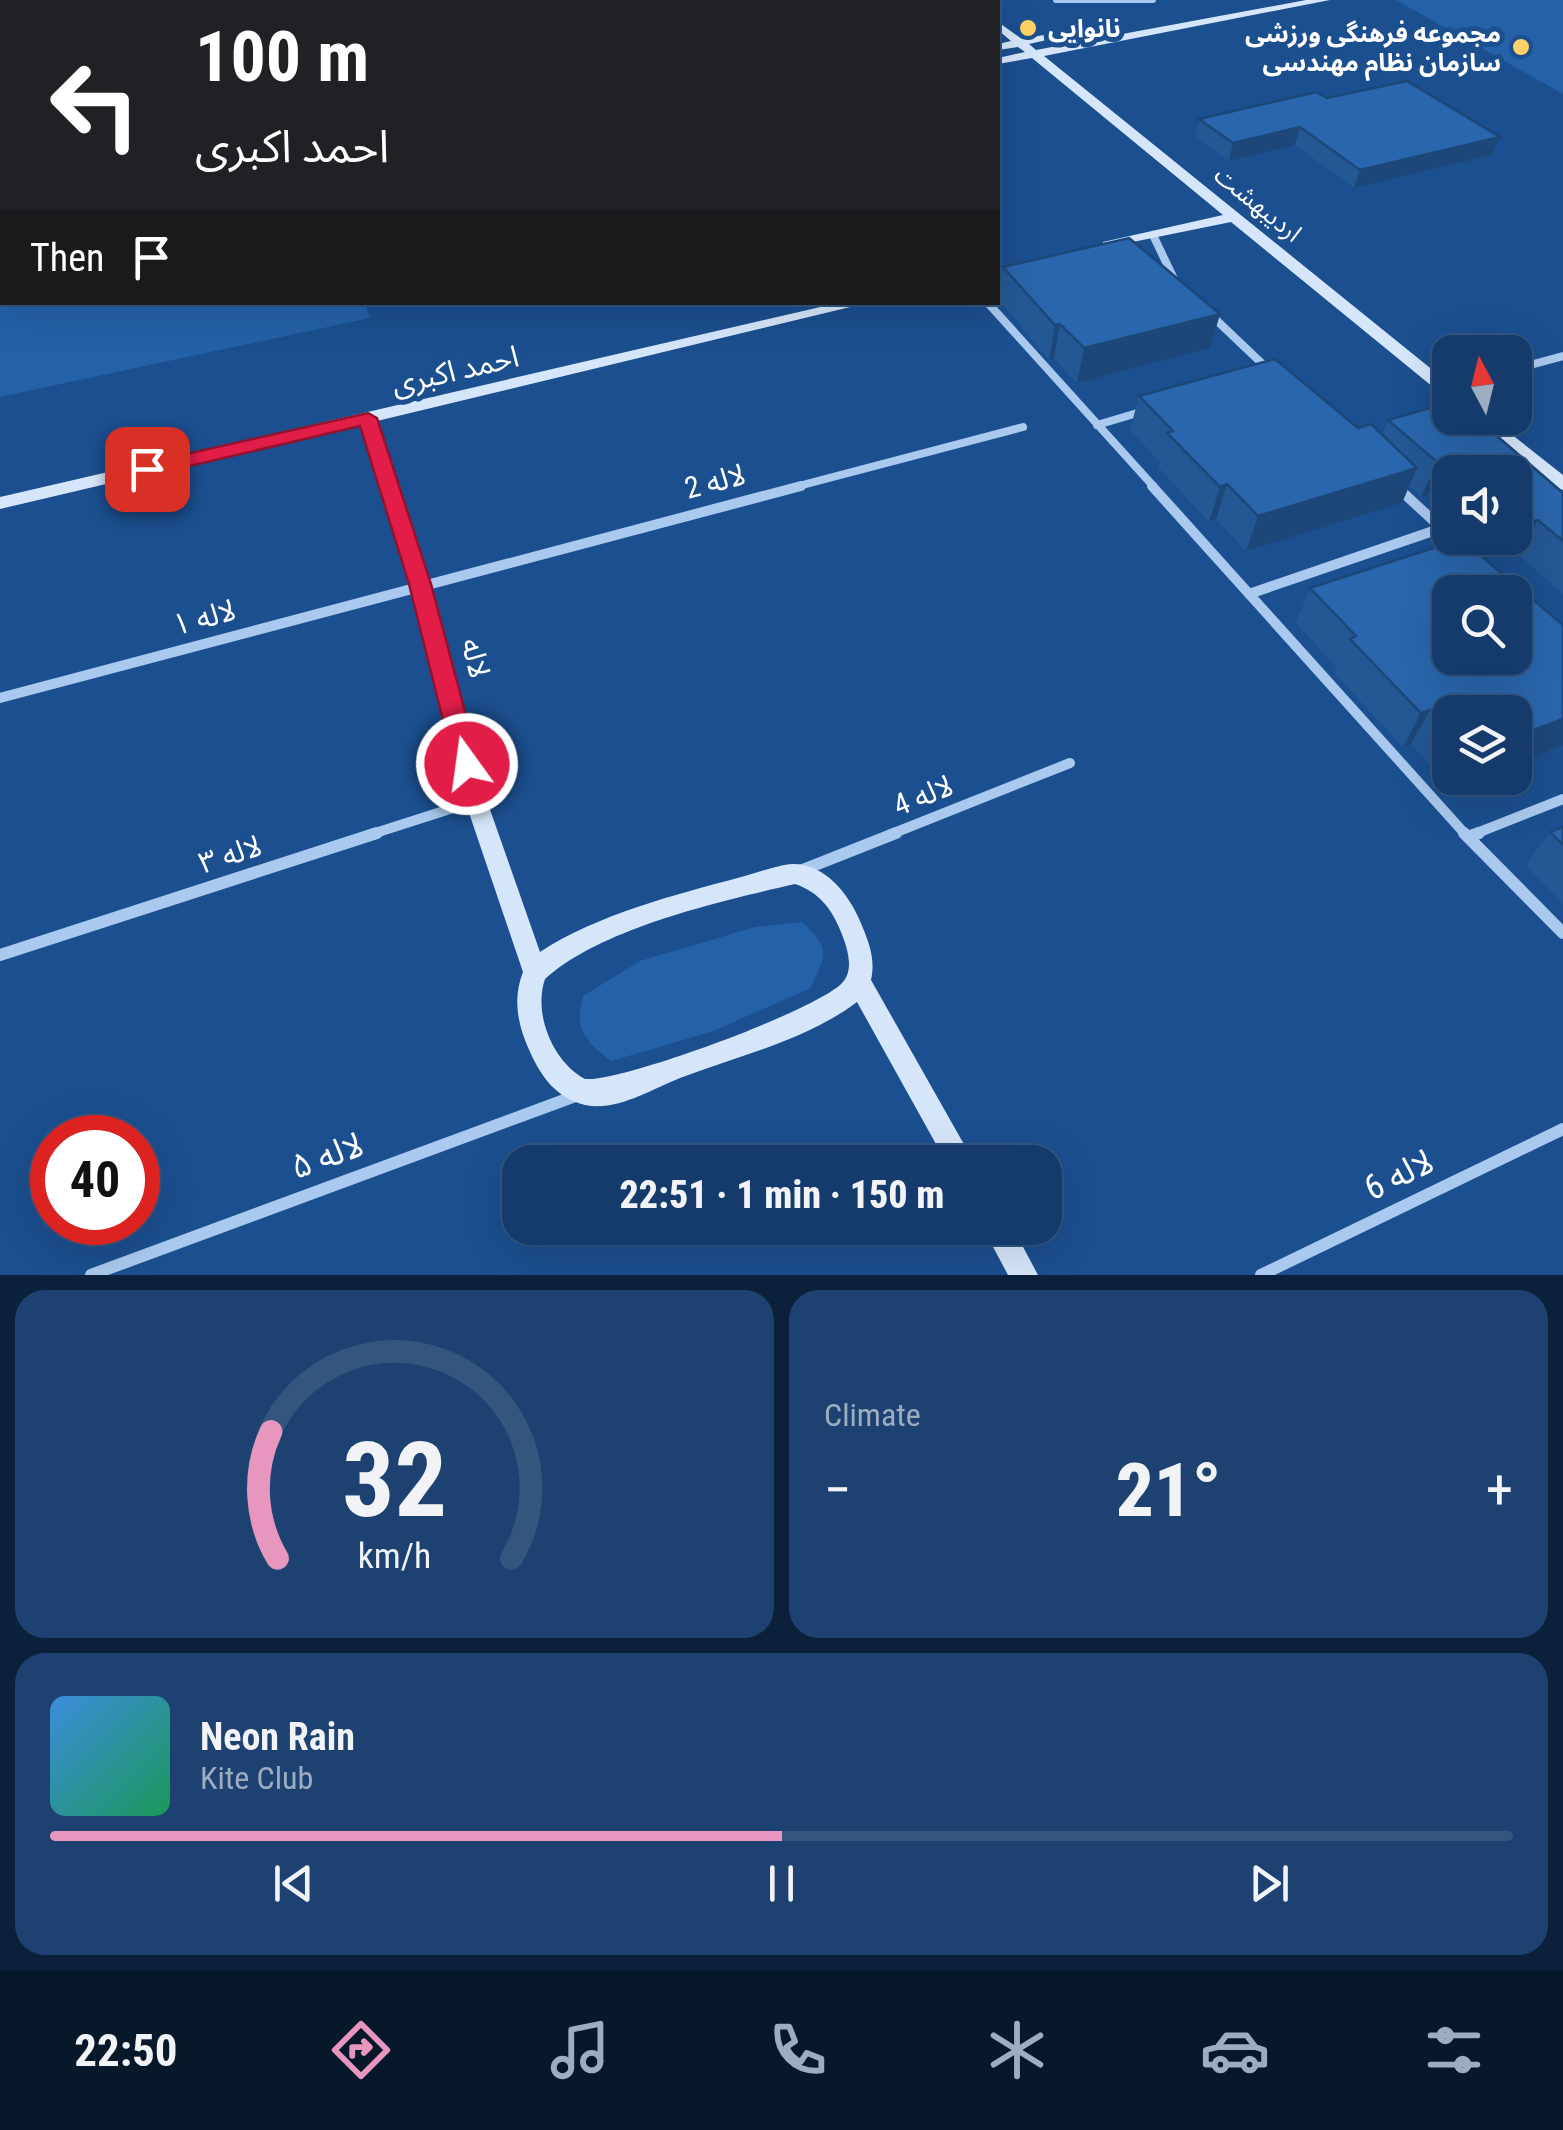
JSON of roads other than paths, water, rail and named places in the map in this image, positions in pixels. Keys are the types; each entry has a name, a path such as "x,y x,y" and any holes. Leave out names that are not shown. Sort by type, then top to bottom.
{"street":[{"path":"1056,0 1153,0"},
{"path":"1000,46 1250,0"},
{"path":"1000,61 1324,0"},
{"name":"اردیبهشت","path":"1000,27 1432,375"},
{"path":"1095,248 1233,217"},
{"path":"1153,235 1178,284"},
{"path":"1142,259 1161,254"},
{"name":"احمد اکبری","path":"0,503 851,305"},
{"path":"989,305 1468,837 1563,932"},
{"path":"1203,308 1287,386"},
{"path":"1532,364 1563,356"},
{"path":"1255,378 1273,373"},
{"path":"1097,425 1150,409"},
{"name":"لاله","path":"368,418 420,584 476,801 535,972"},
{"name":"لاله 2","path":"420,584 1023,427"},
{"path":"1502,435 1563,484"},
{"path":"1386,476 1432,519"},
{"path":"1249,594 1432,539"},
{"name":"لاله ۱","path":"0,698 420,584"},
{"name":"لاله 4","path":"794,874 1070,763"},
{"path":"1468,837 1563,798"},
{"name":"لاله ۳","path":"0,955 476,801"},
{"path":"859,982 844,998 814,1016 619,1088 584,1093 558,1077 538,1043 528,998 535,972 574,945 742,885 794,874 815,879 841,903 860,948 859,982 950,1145"},
{"name":"لاله ۵","path":"91,1275 584,1093"},
{"name":"لاله 6","path":"1260,1275 1563,1128"},
{"path":"1007,1245 1024,1275"}],"place":[{"name":"نانوایی","path":"1028,28"},
{"name":"مجموعه فرهنگی ورزشی سازمان نظام مهندسی","path":"1521,47"}]}
